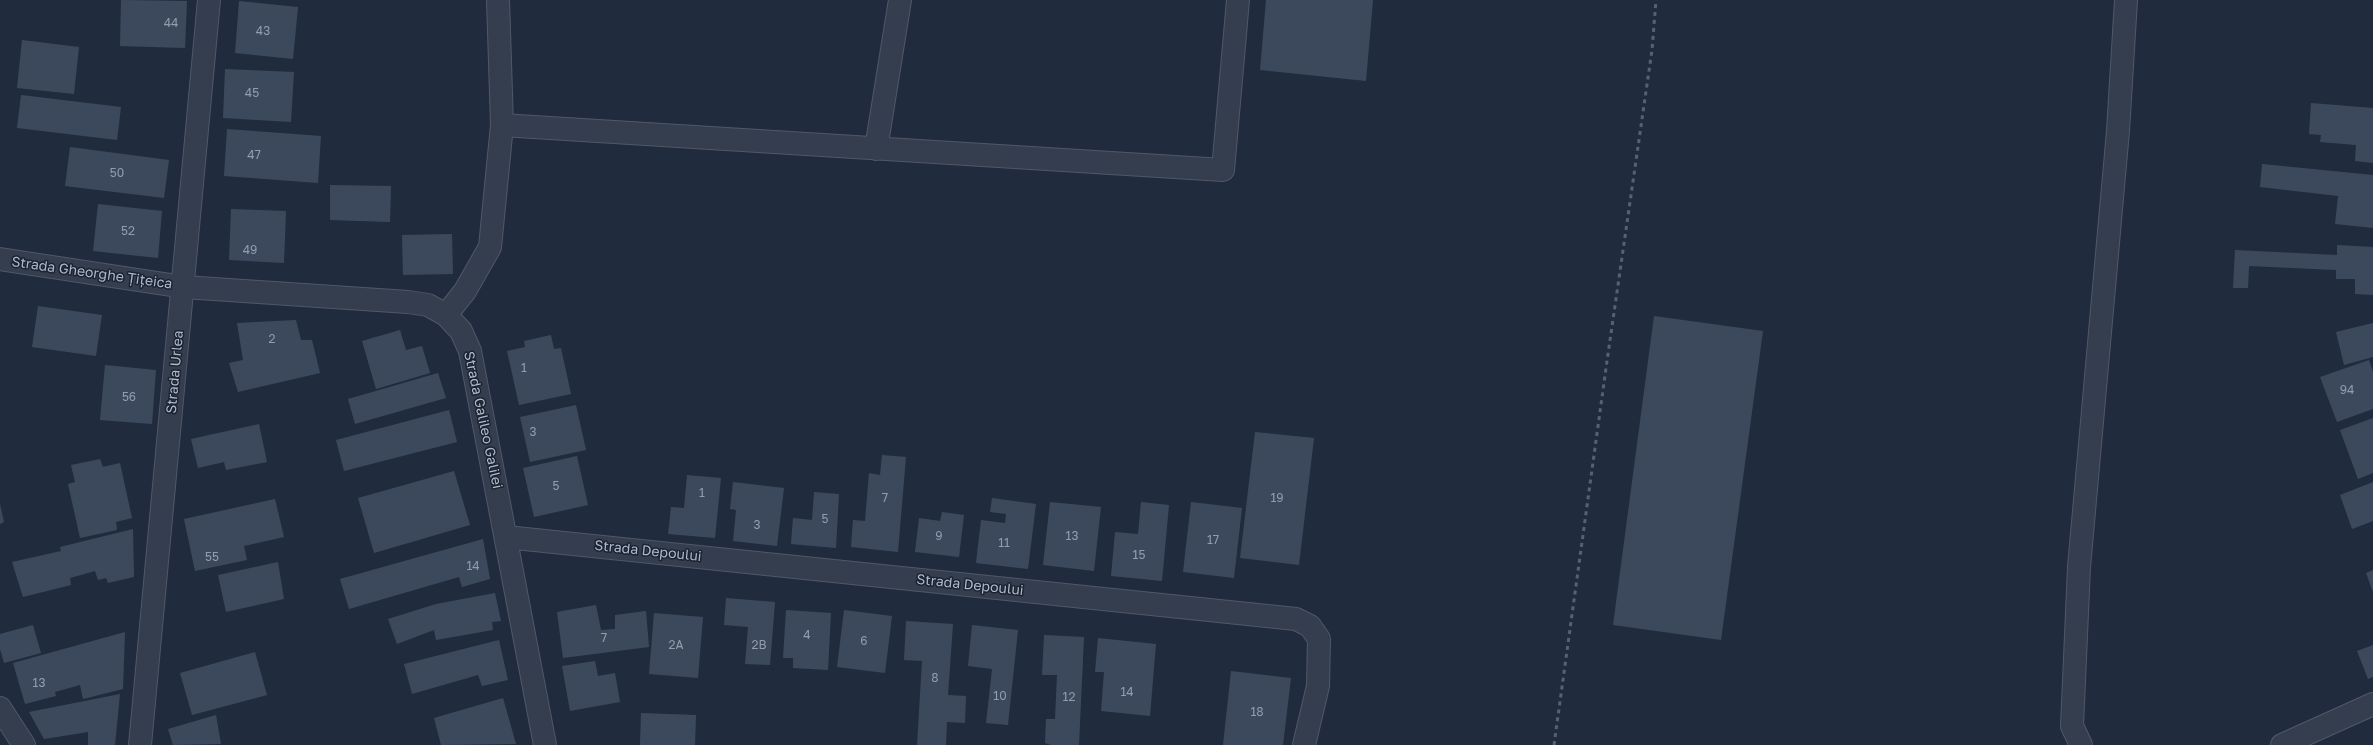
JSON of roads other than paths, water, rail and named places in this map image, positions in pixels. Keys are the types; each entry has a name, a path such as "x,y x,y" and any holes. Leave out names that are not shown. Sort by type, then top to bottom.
{"street":[{"name":"Strada Urlea","path":"140,745 184,287 209,0"},
{"path":"446,315 465,291 490,247 502,126 498,0"},
{"path":"876,149 900,0"},
{"path":"502,126 1223,170 1238,0"},
{"path":"2081,745 2072,726 2079,567 2118,131 2126,0"},
{"name":"Strada Gheorghe Țițeica","path":"0,260 184,287"},
{"name":"Strada Galileo Galilei","path":"184,287 408,302 428,305 446,315 461,331 470,351 544,745"},
{"name":"Strada Depoului","path":"506,537 1296,619 1310,626 1319,639 1318,686 1304,745"},
{"path":"2282,745 2373,704"},
{"path":"0,708 24,745"}],"railway":[{"path":"1554,745 1652,50 1656,0"}]}
